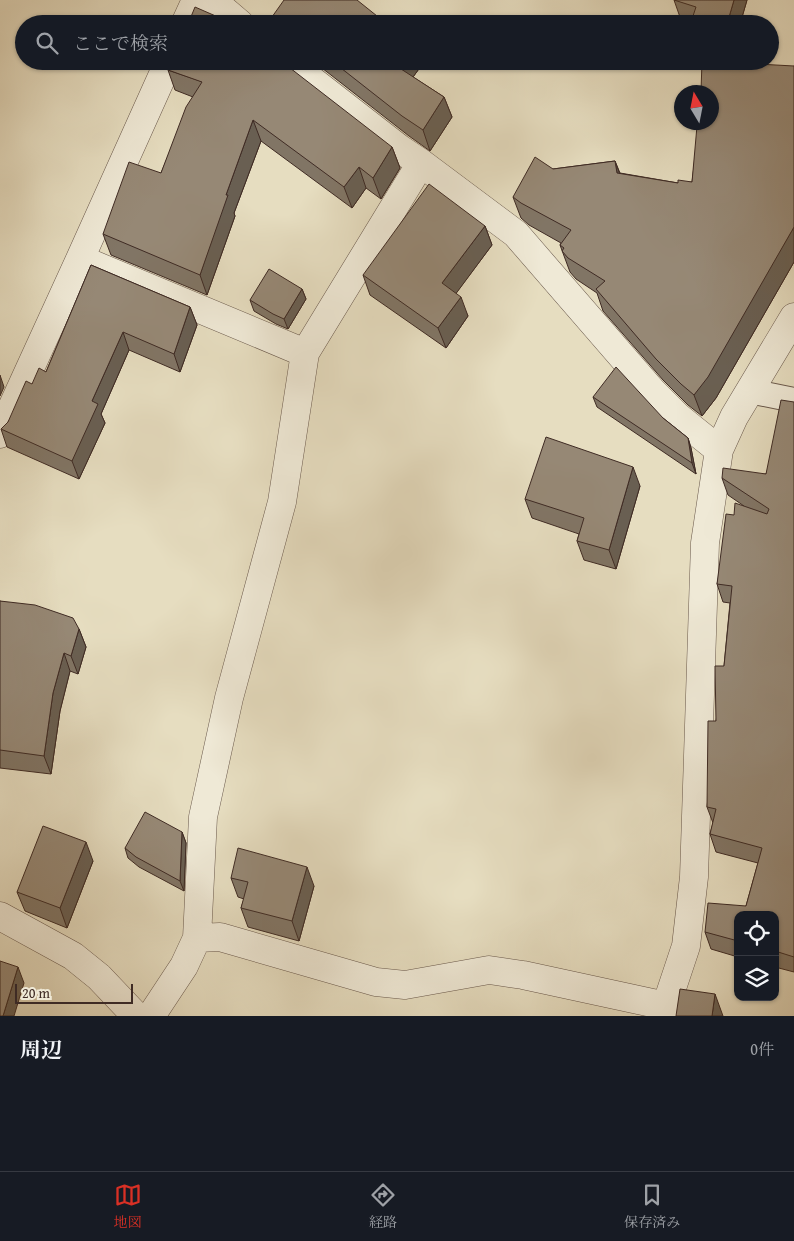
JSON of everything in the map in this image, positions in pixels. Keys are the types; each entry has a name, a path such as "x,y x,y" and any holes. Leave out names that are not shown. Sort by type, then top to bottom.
{"street":[{"path":"196,15 211,1 229,15"},
{"path":"0,434 165,70"},
{"path":"299,70 400,149 516,234 652,391 678,416 719,450"},
{"path":"151,1016 184,966 197,938 203,817 229,698 282,502 305,353 421,163"},
{"path":"80,259 305,353"},
{"path":"197,938 220,937 376,982 405,984 489,970 523,975 662,1011 686,946 694,877 705,543 719,450 734,417 794,317"},
{"path":"0,916 73,956 99,977 136,1016"}],"lane":[{"path":"749,391 794,400"}],"building":[{"path":"284,0 357,0 376,15 273,15"},
{"path":"674,0 734,0 730,15 693,15 696,7"},
{"path":"195,7 213,15 192,15"},
{"path":"779,65 794,66 794,227 708,377 694,395 656,359 596,289 605,281 568,258 562,251 564,248 560,245 571,230 513,197 535,157 553,169 615,161 617,173 678,183 678,180 692,182 697,130 719,130 719,85 701,85 702,70 779,70"},
{"path":"168,70 293,70 392,147 373,178 359,167 344,187 253,120 200,275 103,234 129,162 161,173 186,107 202,82"},
{"path":"343,70 403,70 444,97 423,130"},
{"path":"429,184 485,226 442,283 461,297 438,328 363,275"},
{"path":"91,265 190,307 174,354 123,332 92,401 98,404 72,461 1,429 8,422 26,381 32,384 39,368 46,372"},
{"path":"269,269 302,289 284,319 250,300"},
{"path":"616,367 663,418 688,438 692,463 593,397"},
{"path":"781,400 794,402 794,957 779,952 779,911 734,911 734,940 705,932 708,903 746,906 762,848 710,834 716,809 707,807 708,721 716,721 715,666 724,666 732,586 717,584 726,514 734,515 735,503 767,514 769,509 722,478 723,468 766,474"},
{"path":"546,437 633,467 609,550 577,541 584,518 525,499"},
{"path":"0,601 35,605 73,618 79,629 71,656 64,653 53,693 44,756 0,750"},
{"path":"145,812 182,832 180,881 136,857 125,848"},
{"path":"43,826 86,842 60,908 17,892"},
{"path":"238,848 307,867 292,921 241,908 248,882 231,878"},
{"path":"0,961 18,967 3,1016 0,1016"},
{"path":"680,989 715,994 712,1016 676,1016"}]}
